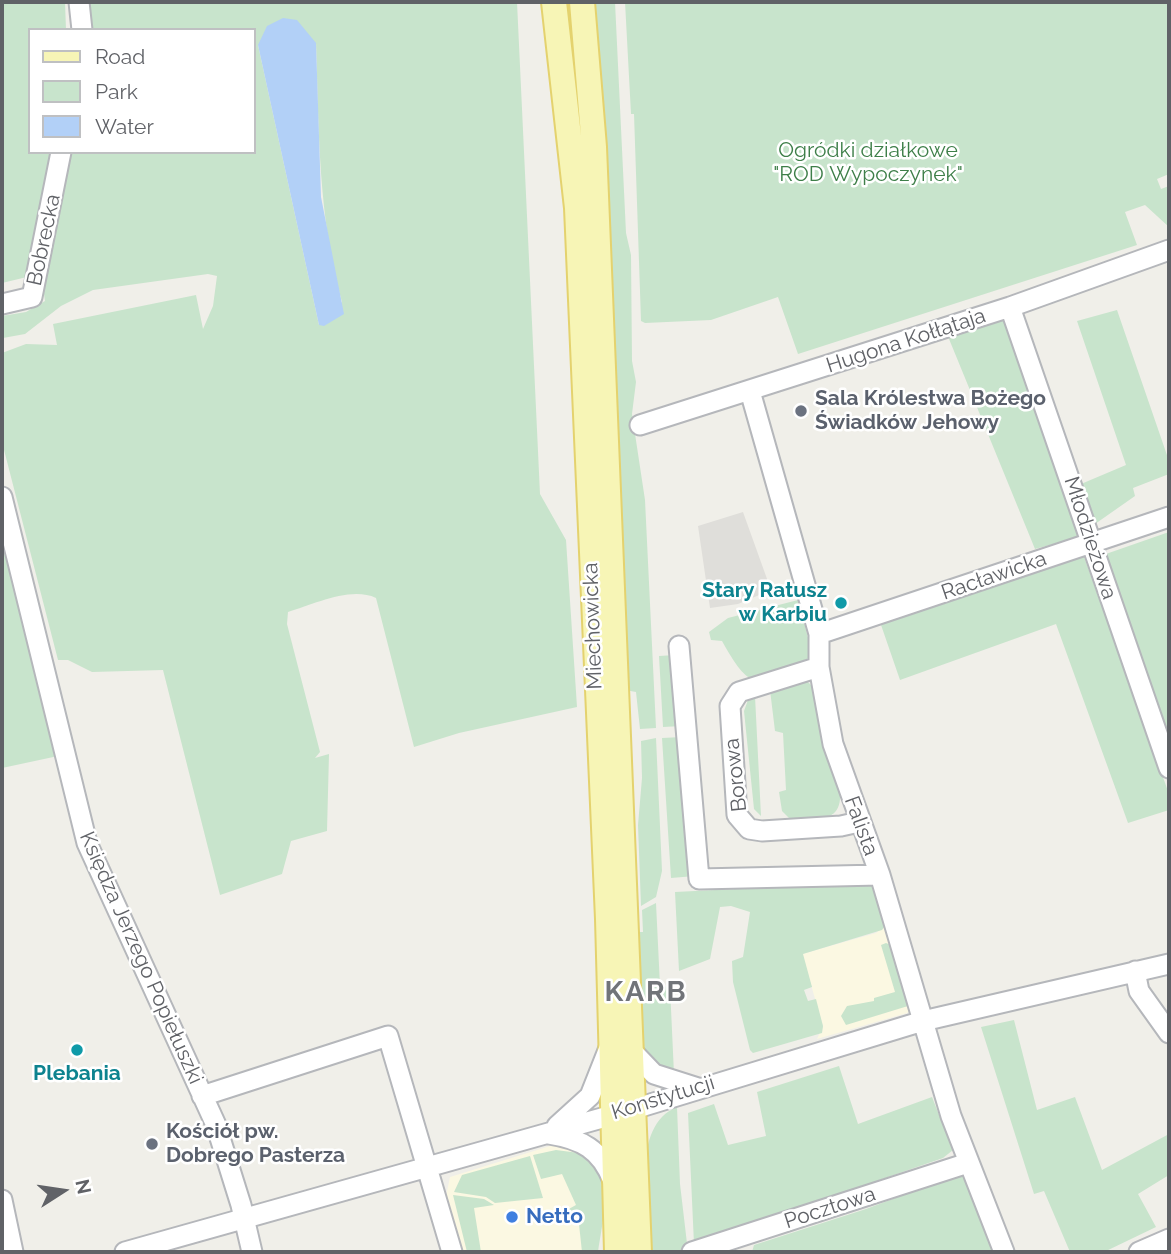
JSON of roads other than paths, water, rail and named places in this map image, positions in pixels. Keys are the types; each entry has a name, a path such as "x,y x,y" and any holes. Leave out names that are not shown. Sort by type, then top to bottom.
{"main road":[{"name":"Miechowicka","path":"554,2 577,208 624,1112 639,1252"},
{"name":"Miechowicka","path":"582,2 594,161 621,1048"},
{"name":"Miechowicka","path":"617,1252 615,1194 624,1112"}],"street":[{"path":"79,2 82,28"},
{"name":"Bobrecka","path":"2,304 32,297 61,154"},
{"name":"Hugona Kołłątaja","path":"640,425 1167,257"},
{"name":"Młodzieżowa","path":"1010,307 1169,768"},
{"name":"Falista","path":"750,391 819,634 818,667 833,744 880,875 936,1071 968,1163 1004,1252"},
{"name":"Księdza Jerzego Popiełuszki","path":"2,498 87,842 216,1125 245,1219 252,1252"},
{"name":"Racławicka","path":"819,634 1169,517"},
{"path":"679,646 699,879 880,875"},
{"name":"Borowa","path":"818,667 740,692 730,706 737,815 749,829 762,831 841,826 859,822"},
{"name":"Konstytucji","path":"125,1252 624,1112 923,1021 1169,964"},
{"path":"1135,971 1139,991 1169,1033"},
{"path":"202,1096 388,1035 452,1252"},
{"path":"544,1133 565,1121 590,1096 621,1048 654,1074 698,1088"},
{"path":"544,1133 566,1137 593,1149 606,1163 615,1194"},
{"name":"Pocztowa","path":"692,1252 968,1163"},
{"path":"2,1200 13,1252"},
{"path":"1139,1252 1169,1238"}],"water":[{"path":"283,18 297,20 316,43 321,197 344,314 324,326 319,325 258,45 267,26"}],"place":[{"name":"Sala Królestwa Bożego Świadków Jehowy","path":"801,411"},
{"name":"Stary Ratusz w Karbiu","path":"841,603"},
{"name":"Plebania","path":"77,1050"},
{"name":"Kościół pw. Dobrego Pasterza","path":"152,1144"},
{"name":"Netto","path":"512,1217"}],"district":[{"name":"KARB","path":"646,993"}],"park label":[{"name":"Ogródki działkowe \"ROD Wypoczynek\"","path":"868,163"}]}
